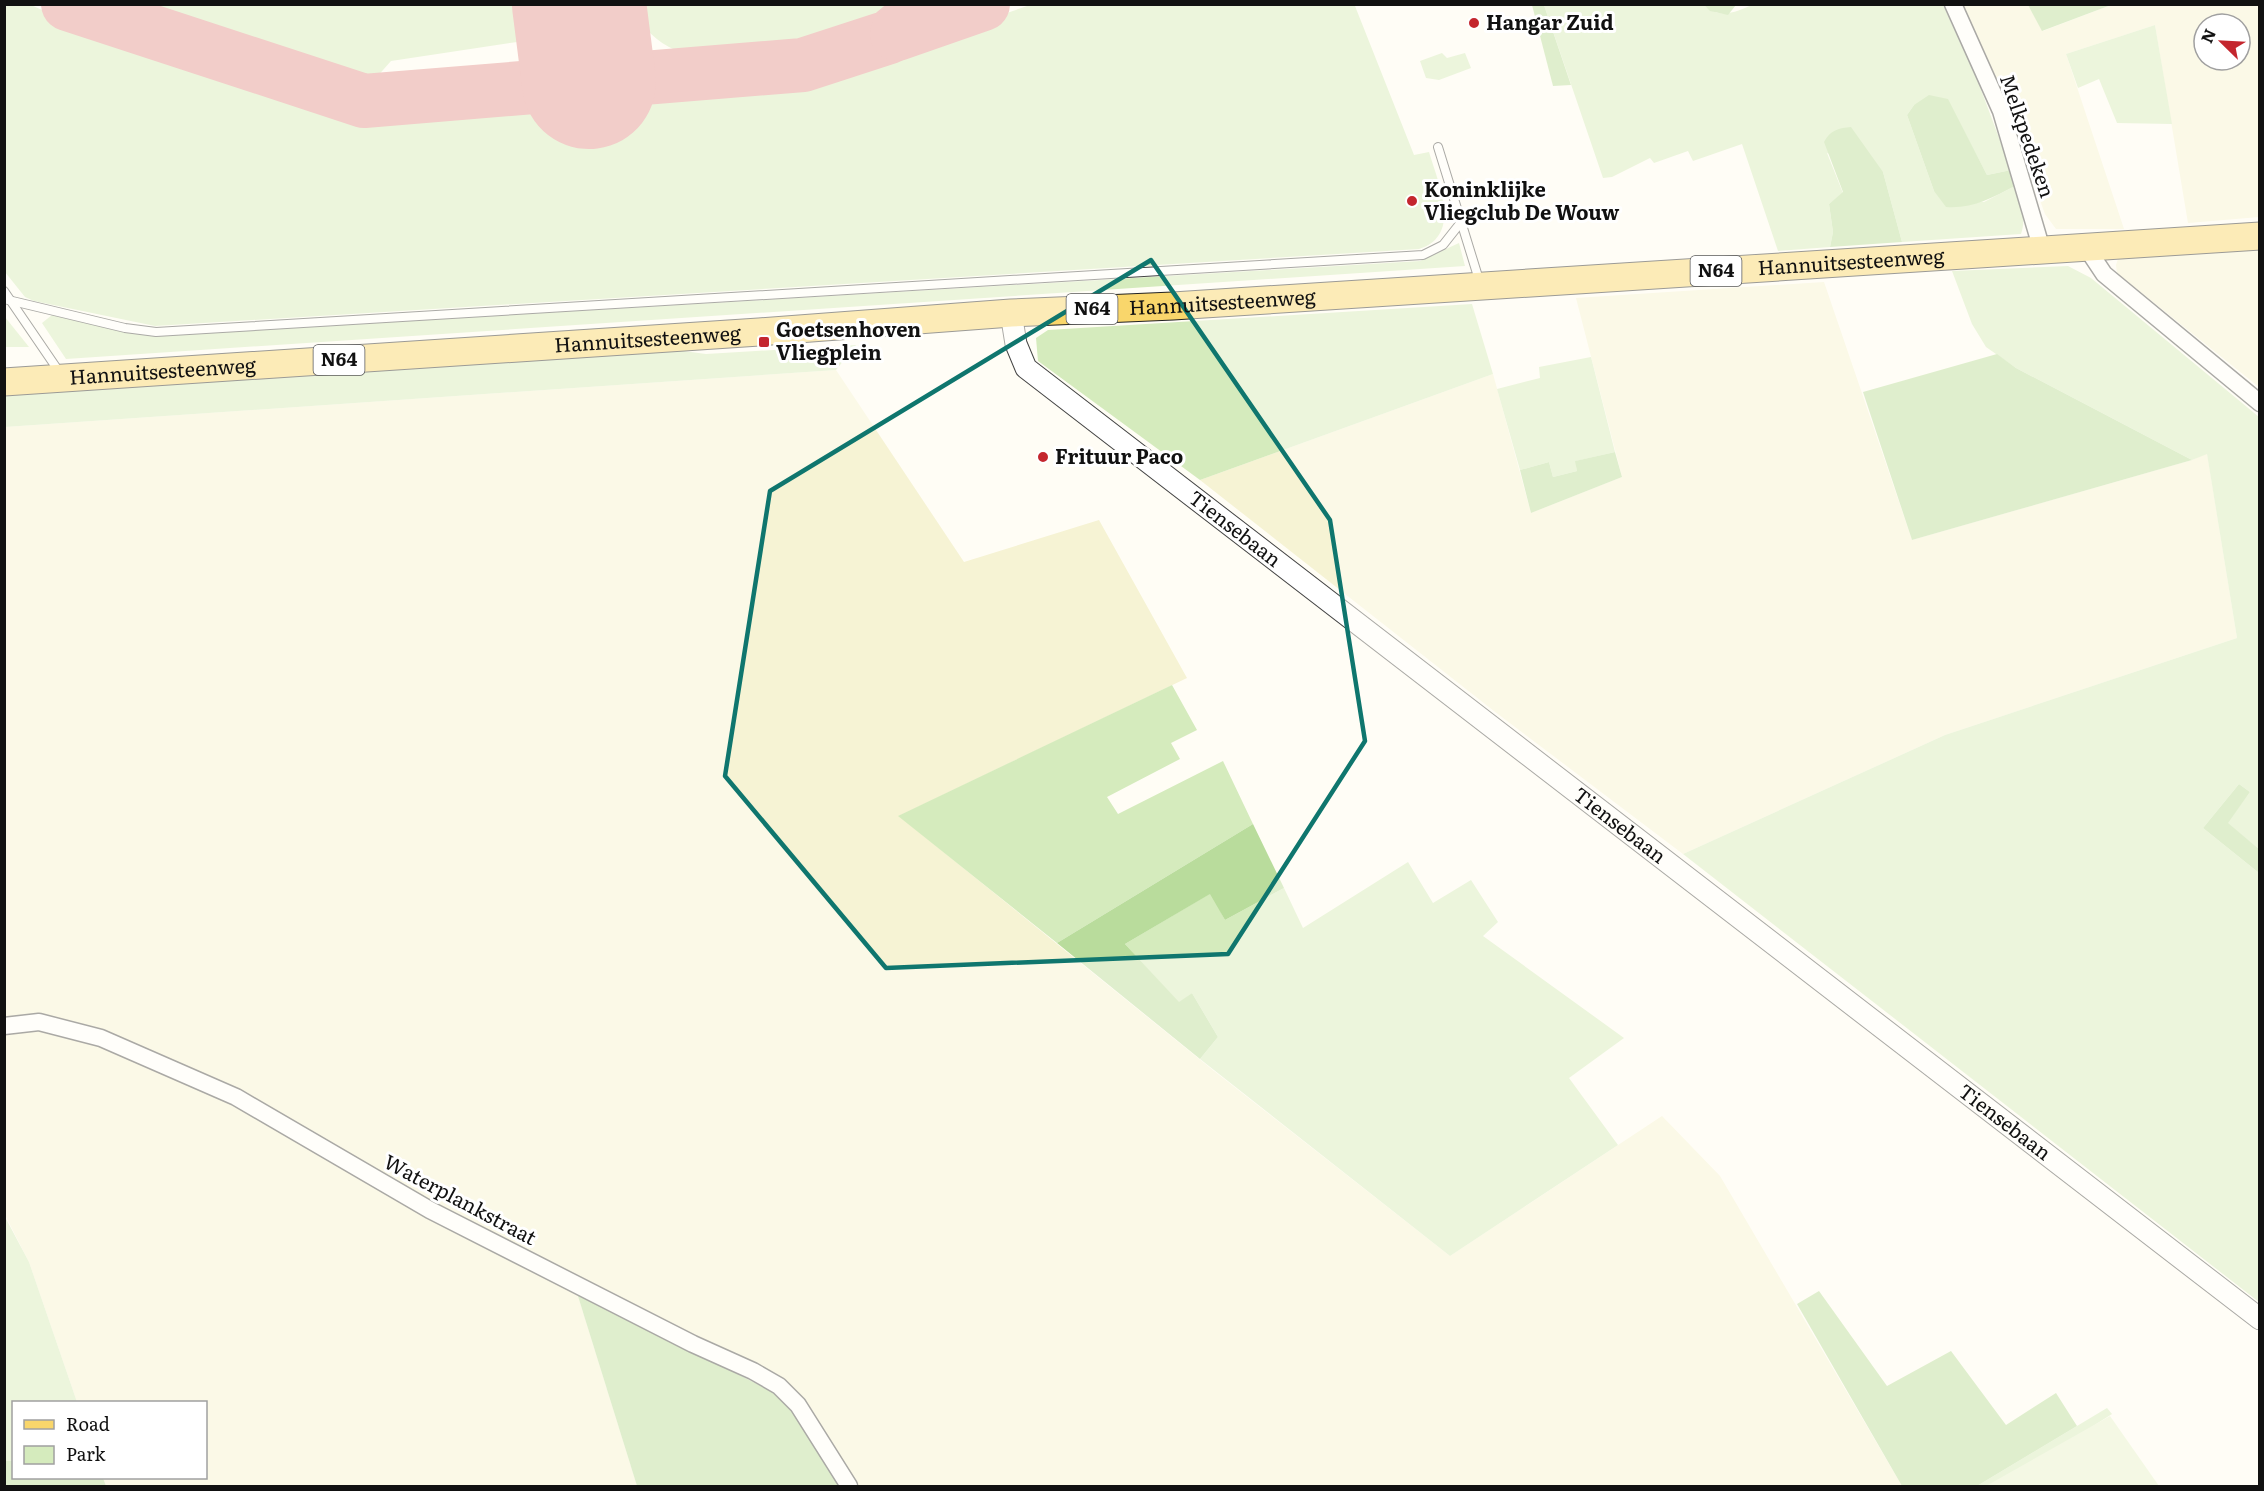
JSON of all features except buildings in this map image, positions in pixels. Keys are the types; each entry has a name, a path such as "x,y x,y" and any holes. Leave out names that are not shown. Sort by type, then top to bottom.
{"main road":[{"name":"Hannuitsesteenweg","path":"4,382 1011,313 1173,306 2259,236"}],"street":[{"name":"Melkpedeken","path":"1953,4 2001,111 2042,250"},
{"path":"2086,247 2104,274 2259,403"},
{"name":"Tiensebaan","path":"1011,313 1016,344 1026,368 2259,1319"},
{"name":"Waterplankstraat","path":"4,1026 39,1022 101,1038 236,1097 430,1210 693,1344 753,1371 779,1386 798,1405 849,1486"}],"lane":[{"path":"1438,147 1481,286"},
{"path":"8,300 125,328 156,332 1423,255 1443,245 1462,221"},
{"path":"4,291 8,300 64,378"}],"highlighted area":[{"path":"1151,260 1330,520 1365,741 1228,954 886,968 725,776 770,491"}],"shaded area":[{"path":"1963,5 2028,5 2043,31 2111,5 2259,5 2259,217 2188,223 2155,25 2066,54 2124,229 2056,229 2045,214 1994,73"},
{"path":"2259,250 2259,387 2117,273 2118,259 2125,255"},
{"path":"1824,282 1912,540 2192,460 2207,453 2237,638 1945,735 1683,854 1494,711 1200,480 1493,374 1531,513 1622,477 1576,298"},
{"path":"836,370 964,562 1099,520 1187,678 899,816 1214,1071 1450,1256 1662,1116 1720,1176 1902,1486 856,1486 740,1357 422,1200 209,1077 5,1019 5,427"},
{"path":"26,1030 55,1032 90,1040 230,1100 577,1293 637,1486 106,1486 103,1479 207,1479 207,1401 77,1401 29,1262 5,1215 5,1033"}],"green space":[{"path":"527,4 524,28 517,42 391,61 367,88 98,5"},
{"path":"1754,4 1943,5 1977,79 2011,170 1987,175 1947,99 1914,105 1907,115 1934,191 1984,202 2015,186 2023,216 2021,234 1902,242 1883,172 1827,153 1843,193 1829,204 1833,232 1830,247 1778,251 1742,144 1693,161 1688,151 1654,163 1650,158 1612,177 1603,178 1544,5 1704,5 1716,12 1728,13"},
{"path":"4,5 31,5 60,18 349,109 377,117 408,119 809,72 937,37 1030,5 1359,5 1355,6 1414,155 1429,152 1441,193 1444,220 1440,232 1432,242 1419,249 155,326 34,301 25,297 5,272"},
{"path":"629,5 898,5 862,27 822,42 778,51 728,56 685,53 669,47 651,34"},
{"path":"1532,5 1544,5 1571,85 1553,86"},
{"path":"1704,5 1736,5 1728,15 1710,11"},
{"path":"2028,5 2111,5 2042,31"},
{"path":"2155,25 2172,124 2117,123 2099,79 2078,88 2066,54"},
{"path":"1442,53 1447,58 1465,53 1471,68 1439,80 1426,78 1420,61"},
{"path":"1929,95 1948,99 1987,175 2011,170 2015,186 1973,204 1946,207 1934,191 1907,115 1914,105"},
{"path":"1851,127 1883,172 1902,242 1830,247 1833,232 1829,204 1843,192 1824,142 1835,130"},
{"path":"1459,243 1465,266 66,359 42,323 52,315 125,332 156,336 1420,261"},
{"path":"2068,266 2091,278 2259,417 2259,849 2227,823 2250,792 2239,784 2203,828 2259,873 2259,1302 1683,854 1945,735 2237,638 2207,454 2192,460 2016,368 1986,347 1972,324 1952,271"},
{"path":"1472,304 1493,374 1200,480 1038,361 1036,338 1048,330"},
{"path":"5,317 29,347 5,347"},
{"path":"856,345 836,370 5,427 5,394 676,350 706,354"},
{"path":"1997,354 2016,368 2192,460 1912,540 1863,392"},
{"path":"1591,357 1615,452 1576,461 1577,471 1553,477 1549,462 1520,470 1497,389 1540,378 1539,367"},
{"path":"1615,452 1622,477 1531,513 1520,470 1549,462 1553,477 1577,471 1575,461"},
{"path":"1172,685 1197,730 1171,743 1180,759 1107,797 1118,814 1223,761 1253,824 1057,943 898,816"},
{"path":"2239,784 2250,792 2228,823 2259,849 2259,873 2203,828"},
{"path":"1253,824 1284,888 1225,920 1210,894 1125,944 1179,1002 1192,993 1218,1037 1200,1059 1057,943"},
{"path":"1408,862 1433,903 1471,880 1498,922 1483,936 1624,1038 1569,1078 1618,1145 1450,1256 1200,1059 1218,1037 1192,993 1179,1003 1125,944 1211,893 1225,920 1284,888 1303,928"},
{"path":"4,1215 29,1262 77,1401 12,1401 12,1461 4,1461"},
{"path":"1819,1291 1887,1386 1951,1351 2006,1425 2056,1393 2077,1426 1977,1486 1902,1486 1797,1304"},
{"path":"577,1293 781,1396 793,1409 840,1486 637,1486"},
{"path":"2107,1408 2112,1414 1999,1486 1977,1486"},
{"path":"2110,1416 2159,1486 1986,1486"},
{"path":"4,1461 12,1461 12,1479 103,1479 106,1486 5,1486"}],"taxiway":[{"path":"68,4 364,101 803,65 889,37 929,4"},
{"path":"897,34 983,4"}],"runway":[{"path":"579,4 589,82"}],"place":[{"name":"Hangar Zuid","path":"1474,23"},
{"name":"Koninklijke Vliegclub De Wouw","path":"1412,201"},
{"name":"Goetsenhoven Vliegplein","path":"764,342"},
{"name":"Frituur Paco","path":"1043,457"}]}
